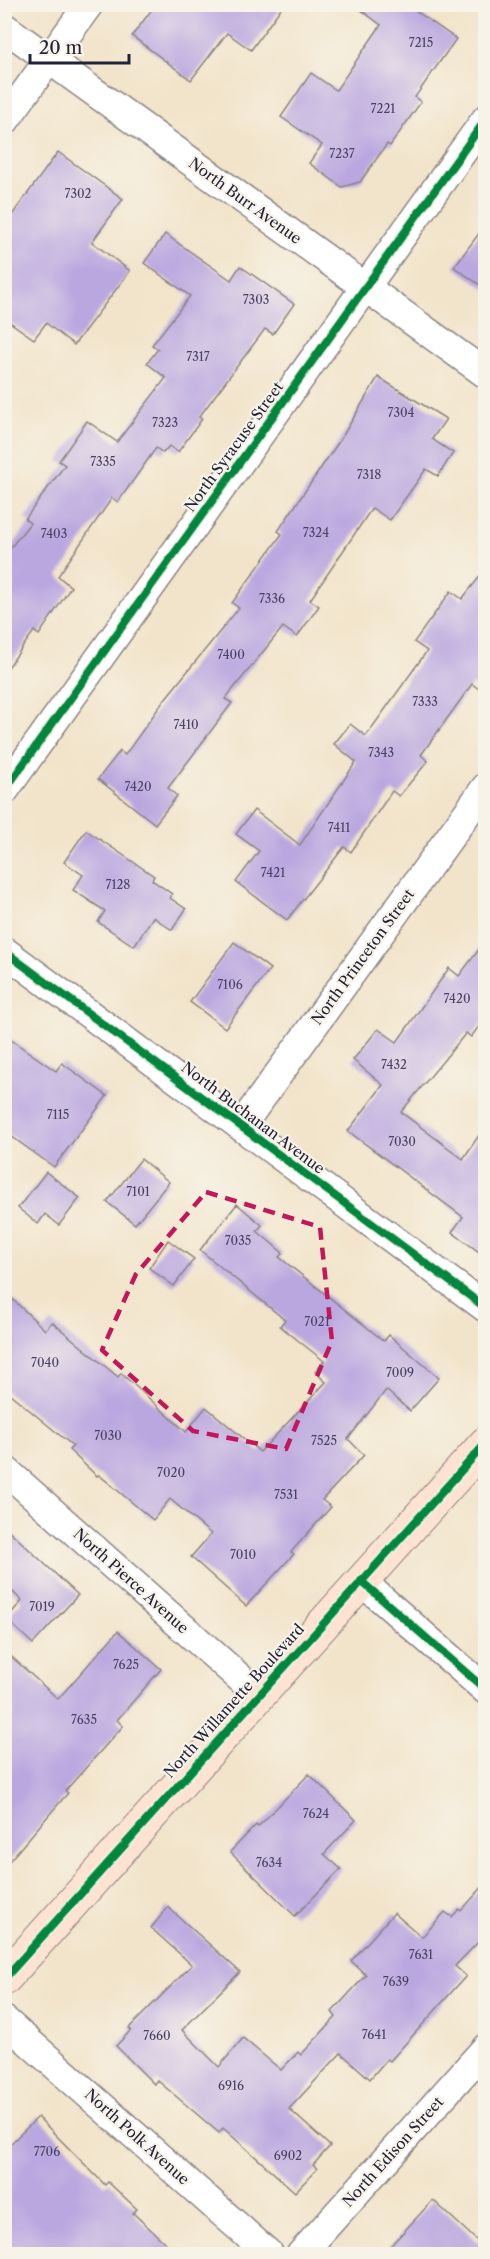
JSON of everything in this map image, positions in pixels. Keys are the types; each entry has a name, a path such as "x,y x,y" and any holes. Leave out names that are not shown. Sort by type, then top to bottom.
{"main road":[{"name":"North Willamette Boulevard","path":"4,1978 486,1443"}],"street":[{"path":"4,122 89,4"},
{"name":"North Burr Avenue","path":"4,27 486,374"},
{"name":"North Syracuse Street","path":"4,791 486,119"},
{"name":"North Princeton Street","path":"241,1126 486,787"},
{"name":"North Buchanan Avenue","path":"4,951 486,1308"},
{"name":"North Pierce Avenue","path":"4,1469 258,1694"},
{"path":"361,1581 486,1690"},
{"name":"North Polk Avenue","path":"4,2020 269,2254"},
{"name":"North Edison Street","path":"301,2254 486,2048"}],"highlighted area":[{"path":"206,1192 320,1227 332,1341 286,1449 193,1431 102,1350 136,1274"}],"building":[{"path":"156,4 284,4 251,50 227,33 191,80 132,36"},
{"path":"353,4 406,4 456,39 415,97 421,102 390,146 387,144 360,182 342,187 309,163 322,145 281,117 311,73 336,90 381,25"},
{"path":"58,152 123,199 92,242 130,271 74,345 46,323 34,339 4,318 4,226"},
{"path":"486,224 486,289 454,267"},
{"path":"165,234 231,280 240,266 294,304 273,334 265,329 199,417 202,419 178,452 169,446 163,453 156,448 118,502 112,498 58,576 71,587 39,635 34,631 4,673 4,556 30,523 25,519 65,465 59,461 87,421 117,442 166,378 147,363 158,349 152,345 190,296 144,263"},
{"path":"378,377 446,419 432,439 453,453 438,476 426,469 390,520 372,508 310,600 319,606 297,637 283,627 225,699 232,703 168,788 177,796 155,824 98,779 120,751 125,755 165,699 239,608 232,603 282,534 278,531 342,437"},
{"path":"486,569 486,694 472,684 421,755 428,761 399,796 392,791 351,852 344,847 287,920 236,882 259,851 236,834 254,810 300,845 356,762 334,744 350,724 366,736 427,651 414,642 451,591 462,599"},
{"path":"86,830 154,876 152,880 172,894 170,898 186,909 172,930 153,917 134,946 98,922 105,911 73,890 83,875 64,862"},
{"path":"486,940 486,1017 471,1037 466,1033 401,1112 463,1159 486,1125 486,1257 452,1232 463,1217 348,1131 383,1085 353,1060 378,1029 397,1042 449,968 459,976"},
{"path":"234,942 270,969 225,1028 190,1002"},
{"path":"4,1035 56,1071 62,1063 107,1096 54,1167 4,1131"},
{"path":"141,1159 169,1182 135,1224 107,1202"},
{"path":"46,1172 80,1198 59,1225 45,1214 38,1224 18,1208"},
{"path":"237,1204 262,1225 257,1231 283,1253 279,1257 384,1341 389,1335 439,1378 410,1411 386,1390 348,1439 364,1455 322,1500 331,1507 291,1552 294,1554 246,1606 191,1557 211,1534 170,1499 153,1520 99,1475 97,1476 69,1450 73,1446 4,1389 4,1291 45,1330 52,1322 118,1377 121,1373 186,1432 206,1407 260,1452 326,1382 315,1372 324,1361 280,1326 285,1320 200,1250"},
{"path":"168,1240 194,1259 174,1286 149,1268"},
{"path":"4,1526 78,1595 33,1644 6,1619 22,1601 4,1583"},
{"path":"118,1631 161,1669 117,1720 123,1726 65,1791 68,1793 4,1867 4,1650 58,1699"},
{"path":"309,1774 356,1820 324,1854 341,1869 295,1916 230,1852 256,1825 258,1827"},
{"path":"486,1883 486,1934 455,1966 466,1976 390,2061 387,2059 370,2079 341,2053 289,2109 330,2146 313,2165 317,2169 295,2192 223,2128 219,2133 157,2080 154,2084 116,2046 131,2030 129,2028 192,1965 151,1928 168,1907 240,1972 182,2030 219,2067 243,2038 281,2070 298,2052 301,2055 336,2017 332,2012 366,1975 351,1961 394,1913 422,1937 445,1912 452,1917 459,1909 461,1911"},
{"path":"38,2117 105,2185 108,2182 137,2209 133,2213 177,2254 4,2254 4,2150"},
{"path":"433,2200 486,2249 486,2254 383,2254"}],"cycle path":[{"path":"4,791 486,119"},
{"path":"4,951 486,1308"},
{"path":"4,1979 486,1443"},
{"path":"361,1581 486,1690"}]}
